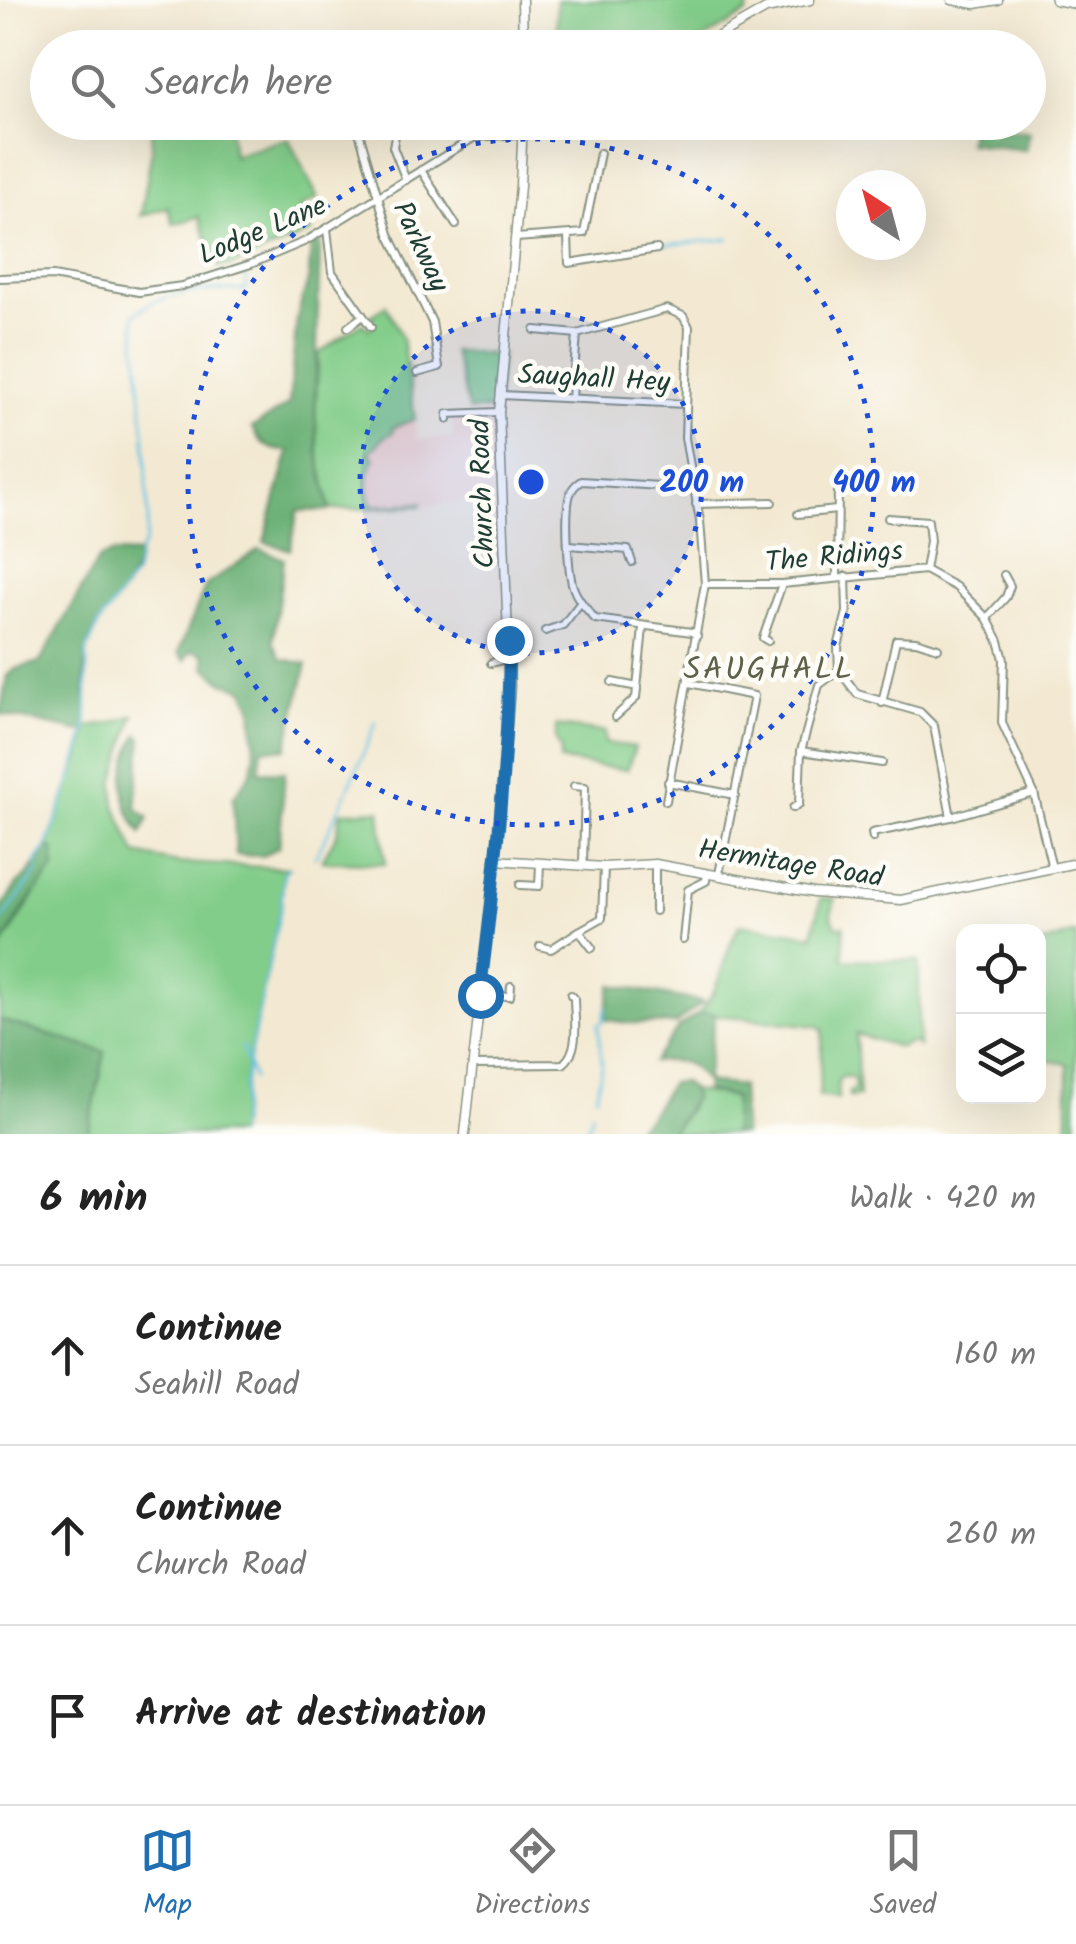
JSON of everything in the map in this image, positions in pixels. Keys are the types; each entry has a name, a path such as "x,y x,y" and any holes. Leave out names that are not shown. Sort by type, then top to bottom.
{"street":[{"path":"522,0 522,30"},
{"path":"730,30 766,10 810,0"},
{"path":"952,0 975,4 998,0"},
{"path":"1056,0 1076,4"},
{"name":"Parkway","path":"361,140 388,234 432,322 439,367 417,374"},
{"path":"394,140 393,147 406,180"},
{"name":"Lodge Lane","path":"0,278 53,276 132,291 162,291 265,259 327,229 473,140"},
{"name":"Church Road","path":"465,1134 510,694 499,412 522,140"},
{"path":"516,238 584,234 600,154"},
{"path":"421,170 451,224"},
{"path":"327,229 332,272 371,327"},
{"path":"568,236 567,264 657,248"},
{"path":"535,330 577,334 668,309 676,311 690,327 685,438 704,584 666,800"},
{"path":"348,327 363,316"},
{"path":"572,398 577,334"},
{"name":"Saughall Hey","path":"500,395 685,404"},
{"path":"448,414 499,412"},
{"path":"692,484 582,481 571,490 568,499 569,545 571,582 581,602 600,622 692,632 697,636"},
{"path":"838,488 847,612 838,648 840,670 857,694 920,712 934,726 951,818"},
{"path":"696,504 772,502"},
{"path":"760,504 760,514"},
{"path":"798,514 837,510"},
{"path":"892,516 928,521 930,541 925,570"},
{"path":"569,545 630,547 632,562"},
{"name":"The Ridings","path":"704,584 782,584 925,570 956,586 987,618 1004,659 1002,723 1034,794 1052,868"},
{"path":"987,618 1006,597 1009,577"},
{"path":"762,639 782,584"},
{"path":"545,631 564,625 581,602"},
{"path":"616,717 636,698 643,628"},
{"path":"882,703 892,638 938,648"},
{"path":"490,663 509,658"},
{"path":"799,806 801,752 819,685 840,670"},
{"path":"612,682 637,689"},
{"path":"689,682 754,696 719,874"},
{"path":"801,752 882,763"},
{"path":"668,782 735,795"},
{"path":"574,786 588,788 583,864"},
{"path":"872,833 951,818 1034,794"},
{"name":"Hermitage Road","path":"495,860 604,867 655,864 814,893 901,900 1076,864"},
{"path":"520,885 539,886 540,864"},
{"path":"655,864 655,910"},
{"path":"545,951 602,918 604,867"},
{"path":"683,940 688,890 706,881 707,872"},
{"path":"579,931 592,948"},
{"path":"480,995 510,996 511,986"},
{"path":"473,1065 563,1064 574,1051 575,997"}],"shaded area":[{"path":"410,379 417,439 453,437 452,418 495,414 498,495 456,504 330,510 318,453 315,411"}],"green space":[{"path":"557,0 749,0 747,13 719,30 556,30"},
{"path":"152,140 231,140 233,156 289,140 318,198 300,207 312,232 231,266 217,266 199,217 173,224 168,207 141,216"},
{"path":"968,140 1028,140 1026,150 968,143"},
{"path":"311,241 320,241 315,411 318,453 330,510 298,511 290,550 264,542 289,451 266,446 252,428 289,404 297,317 309,277"},
{"path":"386,305 402,338 415,419 392,428 393,432 369,454 375,458 368,476 369,493 373,506 422,503 330,510 318,453 315,411 319,353 362,323 369,329 374,325 369,318"},
{"path":"453,351 501,355 496,409 469,411"},
{"path":"259,549 284,559 273,642 282,659 307,664 286,749 262,748 259,771 285,772 279,847 263,856 236,855 233,798 252,771 252,706 243,689 223,682 205,667 205,655 192,650 185,660 178,653 206,585"},
{"path":"114,553 139,554 129,582 98,627 87,652 86,733 0,714 7,676 15,669 40,662 99,558"},
{"path":"134,715 114,783 115,805 136,854 178,863 289,868 284,872 238,1134 88,1134 105,1052 0,1020 0,950 35,894 54,850 47,846 87,727"},
{"path":"556,726 605,732 605,743 635,747 627,770 560,761"},
{"path":"138,734 142,738 136,808 149,818 141,833 128,809 124,784"},
{"path":"380,810 385,864 322,861 337,833 341,812"},
{"path":"47,846 54,850 54,869 24,908 0,950 0,910"},
{"path":"821,898 835,899 831,916 837,927 844,926 843,959 919,961 919,1047 913,1042 899,1047 856,1034 859,1096 849,1097 855,1089 854,1079 846,1076 838,1079 838,1099 819,1096 823,1029 699,1013 713,993 740,924 813,935"},
{"path":"1076,933 1076,1134 1068,1134 1068,1064 1046,1060 1046,942"},
{"path":"612,985 703,1002 675,1024 625,1023 604,1019"},
{"path":"699,1013 715,1014 706,1082 695,1069 683,1063 653,1062 679,1027"},
{"path":"0,1020 105,1052 88,1134 0,1134"},
{"path":"683,1082 694,1098 670,1134 629,1134 648,1118 671,1083"},
{"path":"706,1082 741,1086 743,1134 733,1134 734,1097 705,1091"},
{"path":"692,1090 734,1097 733,1134 670,1134 689,1108"}],"waterway":[{"path":"663,245 729,239"},
{"path":"0,923 37,872 37,860 47,846 87,727 87,651 99,624 135,575 145,542 146,452 134,315 171,296 245,290 245,275"},
{"path":"315,858 376,722"},
{"path":"238,1134 284,872 289,868"},
{"path":"596,1096 602,1065 598,1025 603,1022 606,1007"},
{"path":"242,1047 253,1079"},
{"path":"586,1134 592,1112"}],"district":[{"name":"SAUGHALL","path":"769,668"}],"route":[{"path":"480,995 505,764 509,640"}]}
